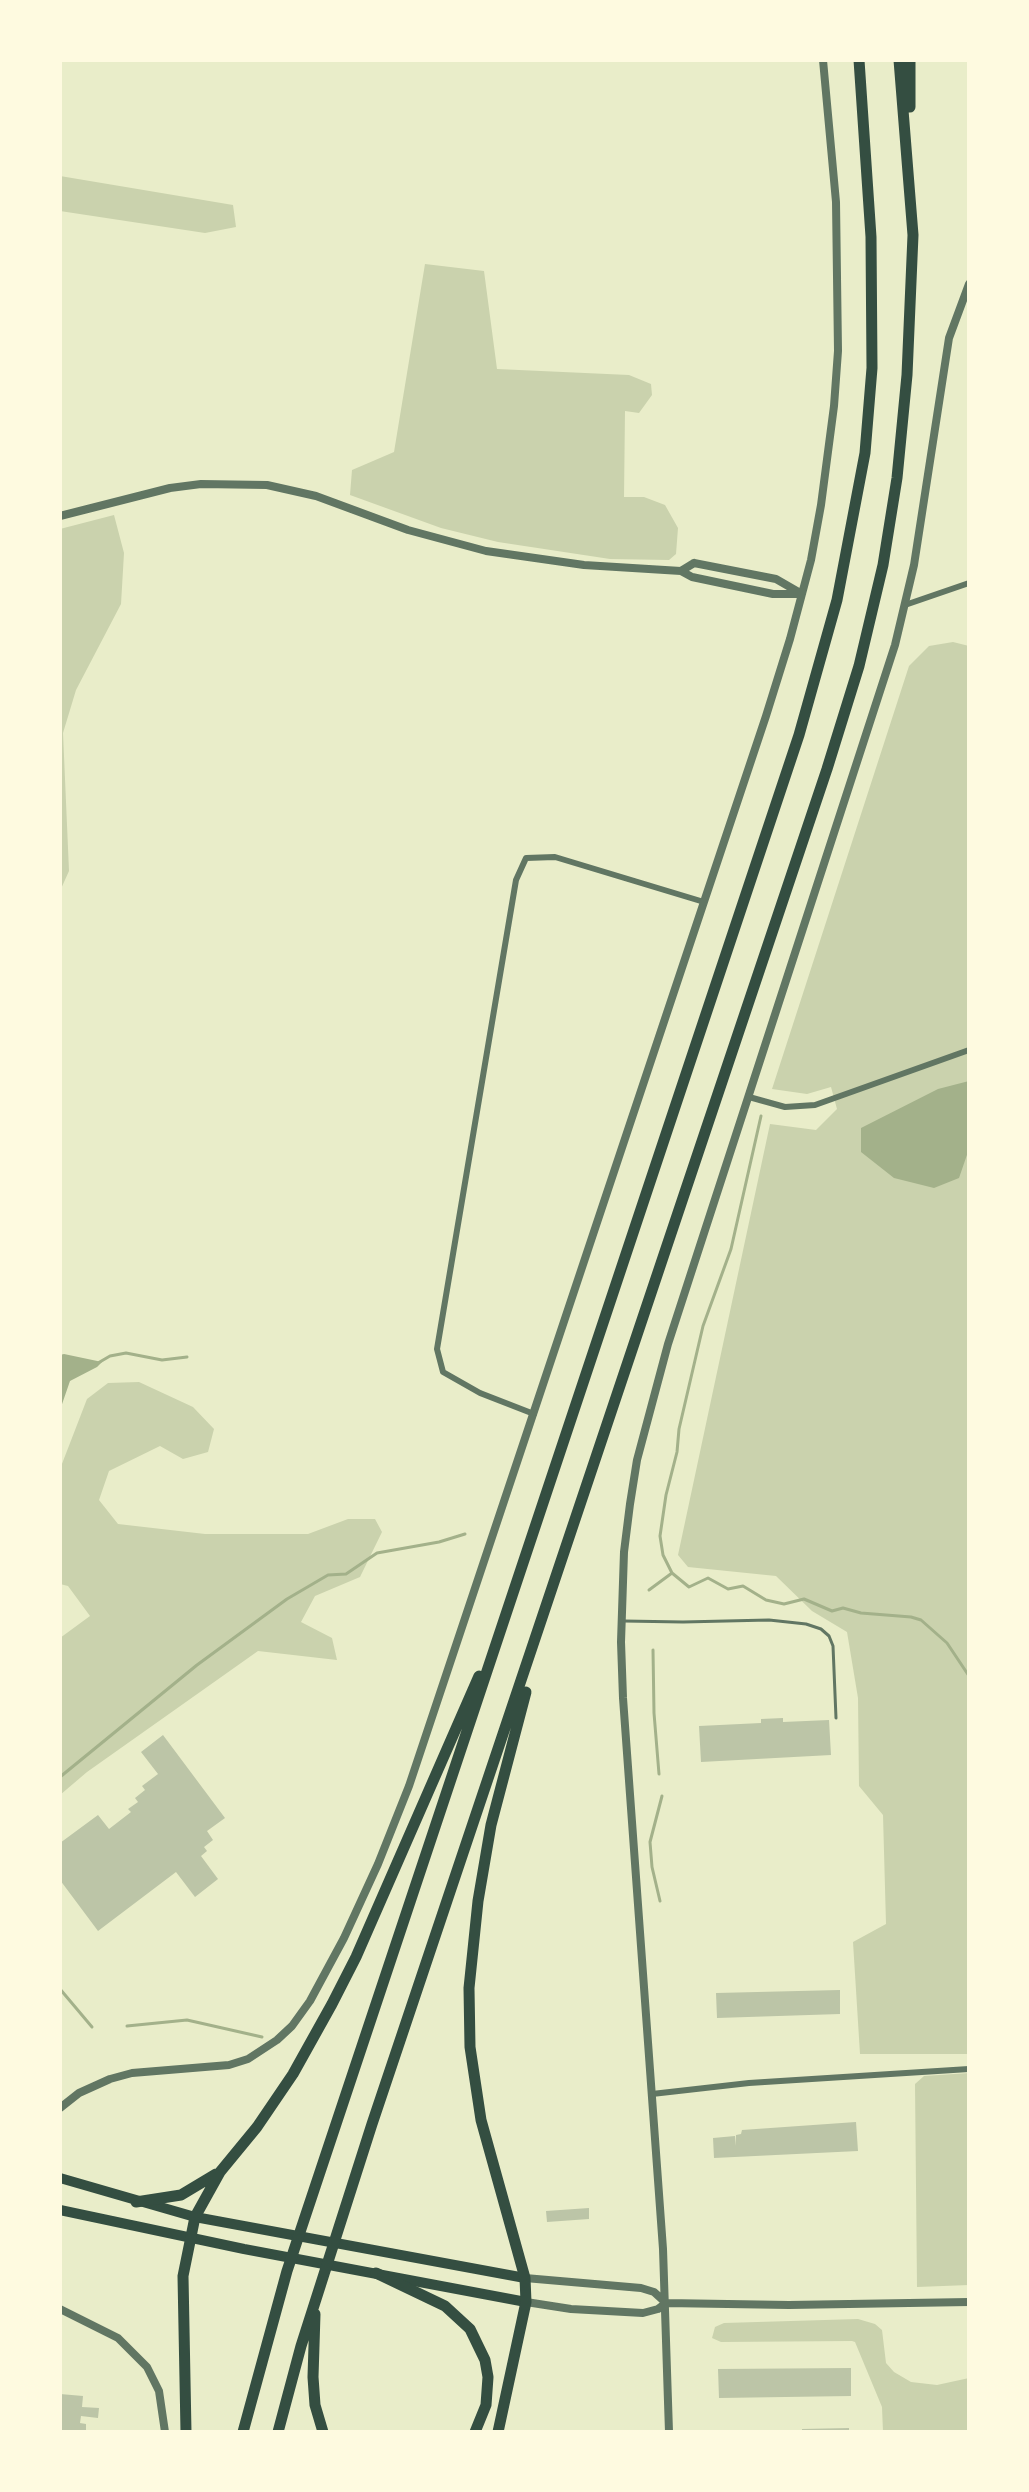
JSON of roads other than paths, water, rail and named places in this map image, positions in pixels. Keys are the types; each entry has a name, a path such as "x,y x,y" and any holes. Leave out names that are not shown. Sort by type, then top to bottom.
{"highway":[{"path":"243,2432 287,2271 799,735 837,600 865,453 872,368 871,237 859,60"},
{"path":"278,2432 317,2293 827,769 875,603 897,478 907,375 913,235 899,60"},
{"path":"910,60 910,176"},
{"path":"498,2432 526,2302 525,2278 481,2120 470,2047 469,1988 478,1901 491,1825 551,1595"},
{"path":"186,2432 183,2276 195,2217 220,2172 257,2127 293,2074 332,2004 502,1629"},
{"path":"136,2202 181,2195 220,2172"},
{"path":"60,2178 195,2217 525,2278"},
{"path":"60,2210 244,2249 526,2302"},
{"path":"376,2273 445,2306 470,2329 485,2360 488,2377 486,2405 475,2432"},
{"path":"317,2293 313,2377 315,2405 323,2432"}],"street":[{"path":"60,2108 90,2087 132,2073 210,2068 248,2059 277,2040 298,2019 316,1990 361,1903 404,1799 766,716 802,594 821,505 838,351 836,202 823,60"},
{"path":"669,2432 666,2303 628,1787 622,1621 624,1552 630,1504 644,1432 668,1344 879,702 905,605 927,491 949,338 969,284"},
{"path":"60,516 170,488 201,484 267,485 316,496 408,530 486,551 584,565 681,571 692,577 773,594 802,594"},
{"path":"681,571 694,563 739,571 776,579 802,594"},
{"path":"905,605 969,583"},
{"path":"534,1415 480,1393 443,1372 437,1349 516,880 526,858 555,857 704,902"},
{"path":"749,1097 785,1107 815,1105 969,1050"},
{"path":"652,2094 764,2082 969,2069"},
{"path":"525,2278 650,2290 666,2303"},
{"path":"526,2302 571,2309 643,2313 666,2303 789,2305 969,2302"},
{"path":"60,2309 118,2338 147,2367 159,2391 165,2432"}],"lane":[{"path":"622,1621 769,1620 821,1629 829,1636 833,1646 836,1718"}],"waterway":[{"path":"761,1116 731,1249 703,1326 679,1429 660,1536 663,1555 672,1573 689,1587 708,1578 728,1589 743,1586 766,1600 784,1604 804,1599 832,1611 843,1608 921,1620 947,1643 969,1676"},
{"path":"98,1363 110,1356 126,1353 162,1360 187,1357"},
{"path":"60,1777 197,1665 287,1599 328,1575 346,1574 377,1553 465,1534"},
{"path":"649,1590 672,1573"},
{"path":"653,1650 659,1774"},
{"path":"660,1901 650,1842 662,1796"},
{"path":"60,1989 92,2027"},
{"path":"127,2026 187,2020 262,2037"}]}
